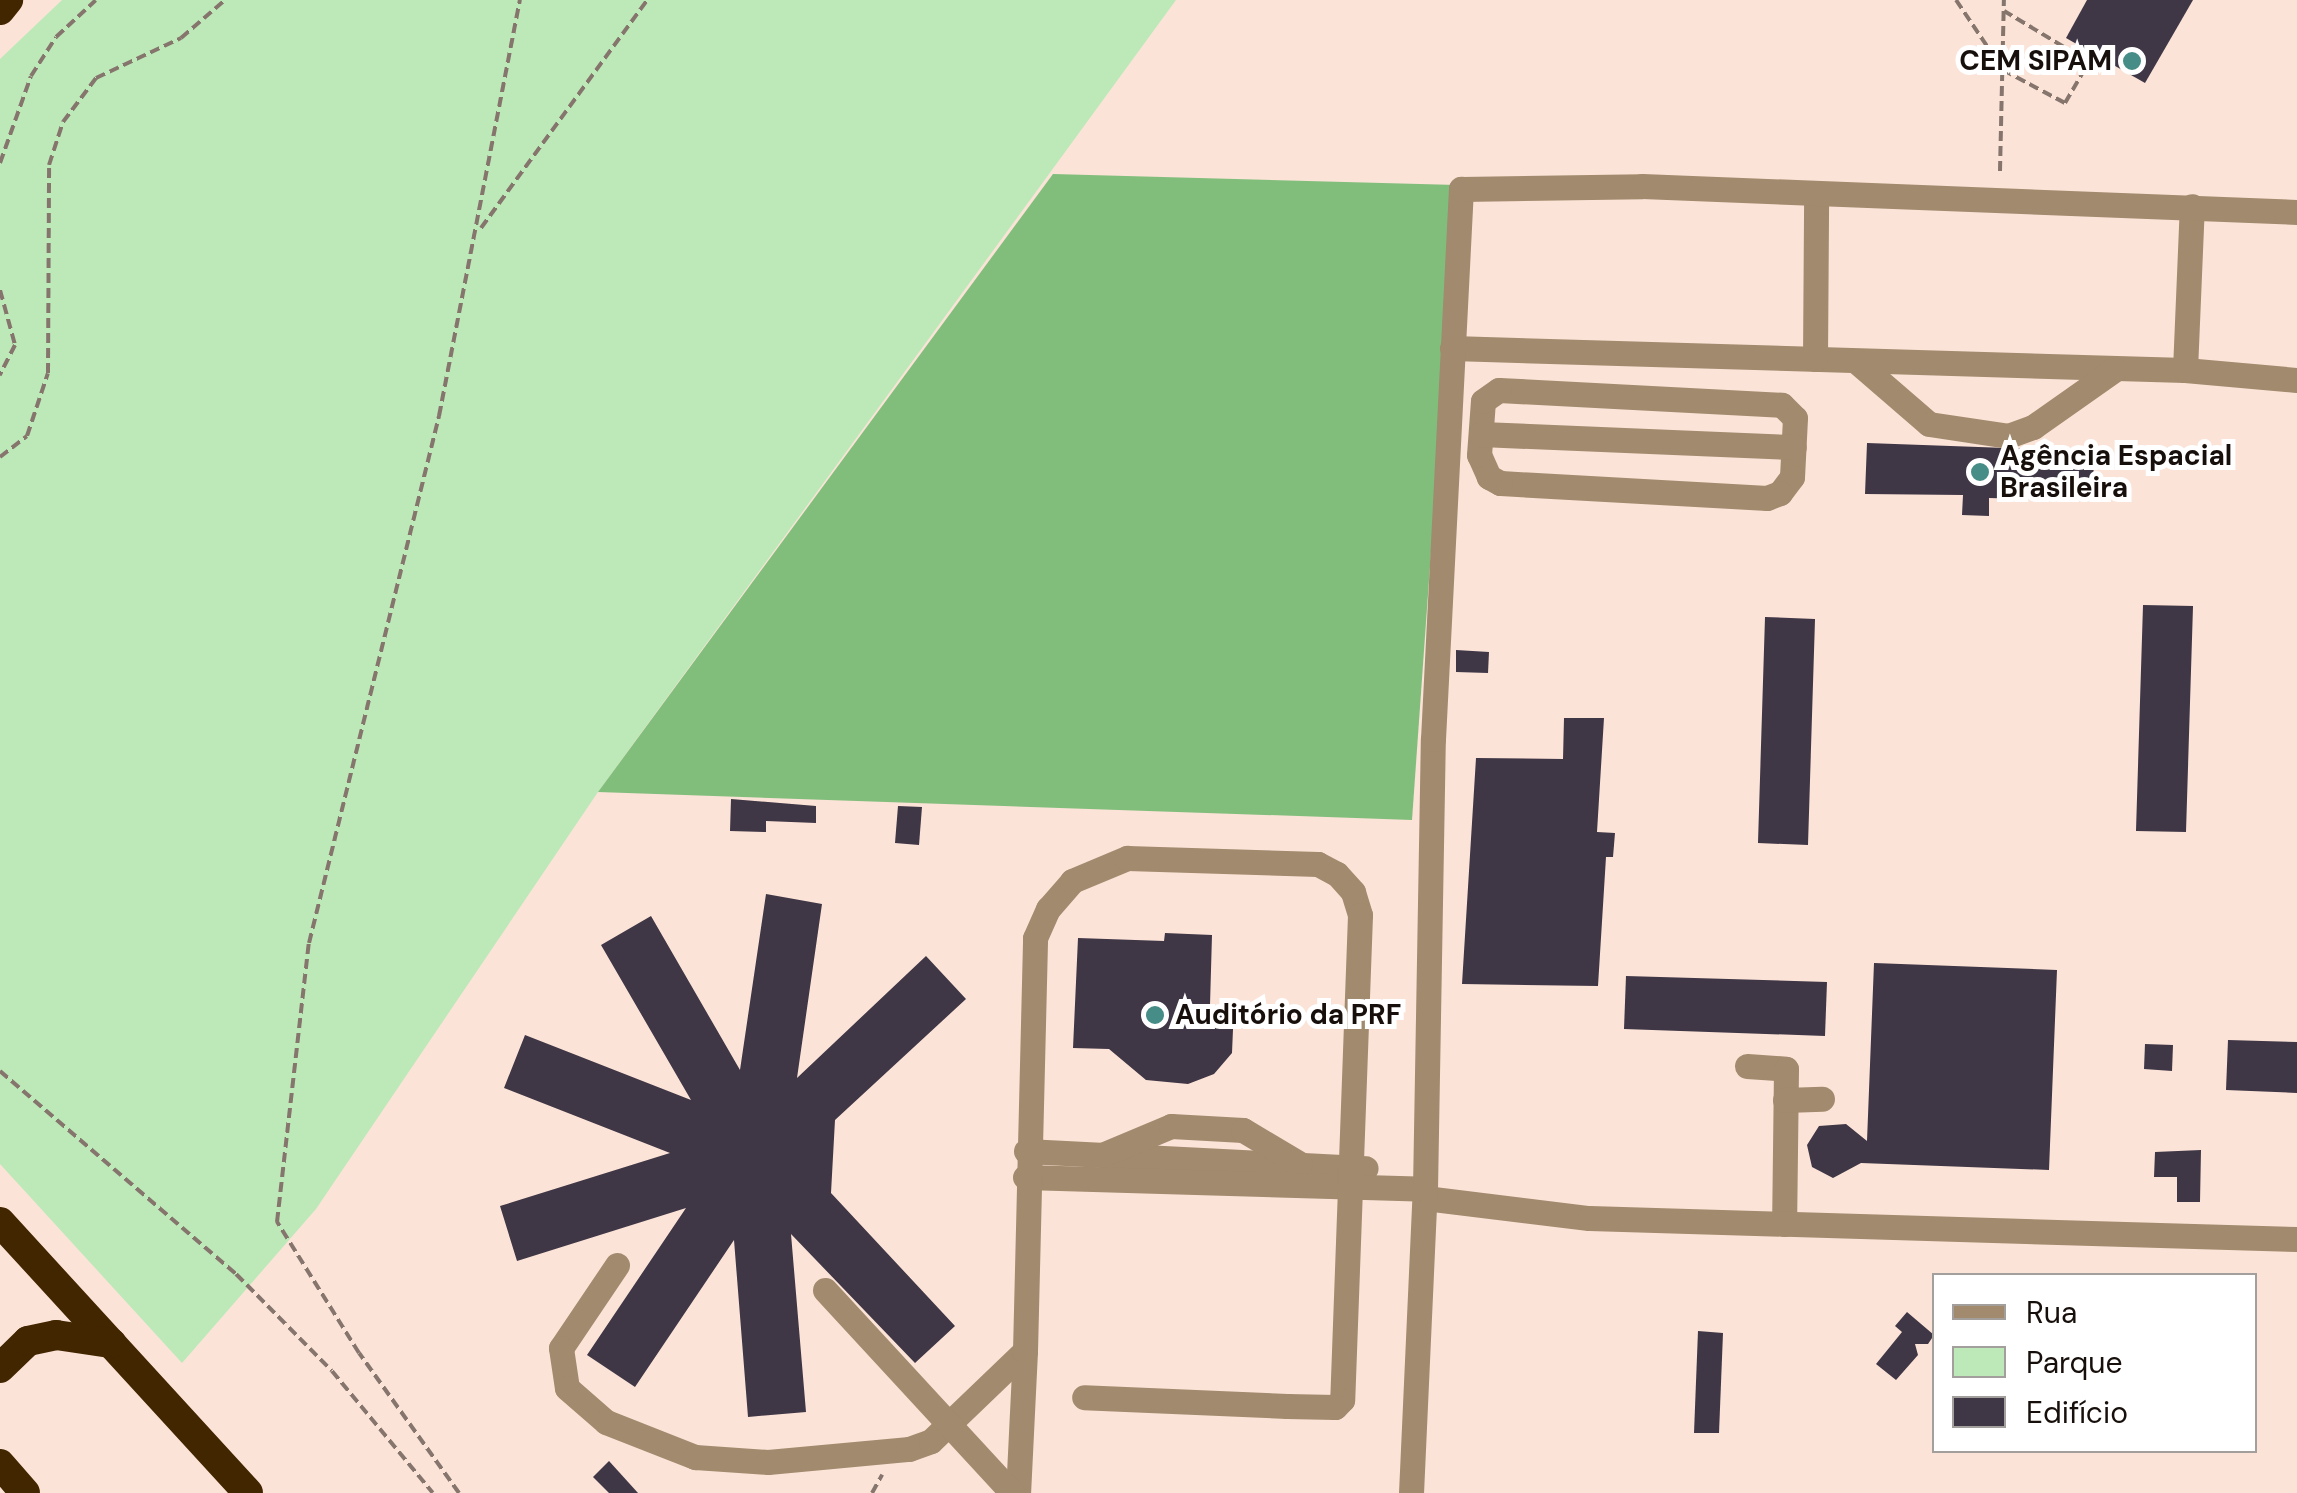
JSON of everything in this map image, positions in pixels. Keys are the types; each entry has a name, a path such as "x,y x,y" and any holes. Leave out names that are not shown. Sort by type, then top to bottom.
{"highway":[{"path":"0,10 8,0"},
{"path":"0,1222 248,1493"},
{"path":"0,1368 28,1342 56,1334 112,1343"},
{"path":"0,1464 25,1493"}],"lane":[{"path":"1411,1493 1425,1187 1433,740 1459,192 1466,184 2297,212"},
{"path":"1815,360 1816,196"},
{"path":"2185,370 2192,206"},
{"path":"1452,348 2185,370 2297,380"},
{"path":"1698,398 1701,356"},
{"path":"1856,361 1928,424 2008,436 2033,427 2114,370"},
{"path":"1499,390 1698,398 1782,405 1796,418 1788,486 1767,498 1500,483 1483,469 1483,401 1499,390"},
{"path":"1481,434 1794,447"},
{"path":"1015,1493 1025,1351 1026,1164 1035,938 1072,881 1127,858 1318,864 1353,892 1360,915 1340,1404 1084,1397"},
{"path":"1748,1066 1786,1069 1784,1224"},
{"path":"1786,1100 1822,1099"},
{"path":"1026,1164 1349,1176"},
{"path":"1095,1167 1300,1164 1589,1218 2297,1239"},
{"path":"617,1264 561,1348 567,1388 606,1422 695,1456 768,1462 909,1449 948,1426 1025,1351"},
{"path":"825,1290 948,1426 1015,1493"}],"path":[{"path":"0,163 31,76 56,37 96,0"},
{"path":"0,457 27,436 48,373 49,164 64,122 96,78 181,38 225,0"},
{"path":"459,1493 359,1353 278,1222 309,944 478,232 520,0"},
{"path":"478,232 646,0"},
{"path":"1956,0 2002,70 2064,103 2088,62 2004,11"},
{"path":"2000,171 2004,0"},
{"path":"0,290 15,345 0,375"},
{"path":"0,1072 236,1274 332,1371 433,1493"}],"green space":[{"path":"62,0 1176,0 598,792 316,1209 182,1363 0,1164 0,59"},
{"path":"1053,174 1457,185 1412,820 598,792"}],"building":[{"name":"CEM SIPAM","path":"2087,0 2193,0 2145,83 2066,38"},
{"name":"Agência Espacial Brasileira","path":"1867,443 2094,451 2093,501 1989,498 1989,516 1962,515 1963,495 1865,494"},
{"path":"2143,605 2193,606 2186,832 2136,831"},
{"path":"1765,617 1815,619 1808,845 1758,843"},
{"path":"1456,650 1489,652 1488,673 1456,672"},
{"path":"1564,718 1604,718 1597,832 1615,833 1613,857 1606,857 1598,986 1462,984 1476,758 1563,759"},
{"path":"731,799 816,806 816,823 766,821 766,832 730,831"},
{"path":"898,806 922,807 919,845 895,843"},
{"path":"766,894 822,904 797,1078 926,956 966,999 835,1120 831,1193 955,1326 915,1363 791,1234 806,1412 748,1417 734,1240 635,1387 587,1355 686,1208 517,1261 500,1206 670,1153 504,1088 525,1035 691,1100 601,945 651,916 740,1070"},
{"name":"Auditório da PRF","path":"1165,933 1212,935 1210,1005 1234,1006 1232,1053 1214,1074 1188,1084 1146,1080 1109,1049 1073,1048 1078,938 1164,941"},
{"path":"1874,963 2057,970 2049,1170 1861,1163 1833,1178 1812,1167 1807,1145 1819,1126 1846,1124 1867,1141"},
{"path":"1626,976 1827,982 1825,1036 1624,1029"},
{"path":"2228,1040 2297,1042 2297,1093 2226,1090"},
{"path":"2145,1044 2173,1045 2172,1071 2144,1069"},
{"path":"2201,1150 2200,1202 2177,1202 2177,1177 2154,1177 2155,1152"},
{"path":"1907,1312 1932,1333 1928,1344 1915,1344 1918,1355 1896,1380 1876,1364 1902,1332 1895,1326"},
{"path":"1698,1331 1723,1333 1719,1433 1694,1433"},
{"path":"609,1461 638,1493 609,1493 593,1477"}],"place":[{"name":"CEM SIPAM","path":"2132,61"},
{"name":"Agência Espacial Brasileira","path":"1980,472"},
{"name":"Auditório da PRF","path":"1155,1015"}]}
